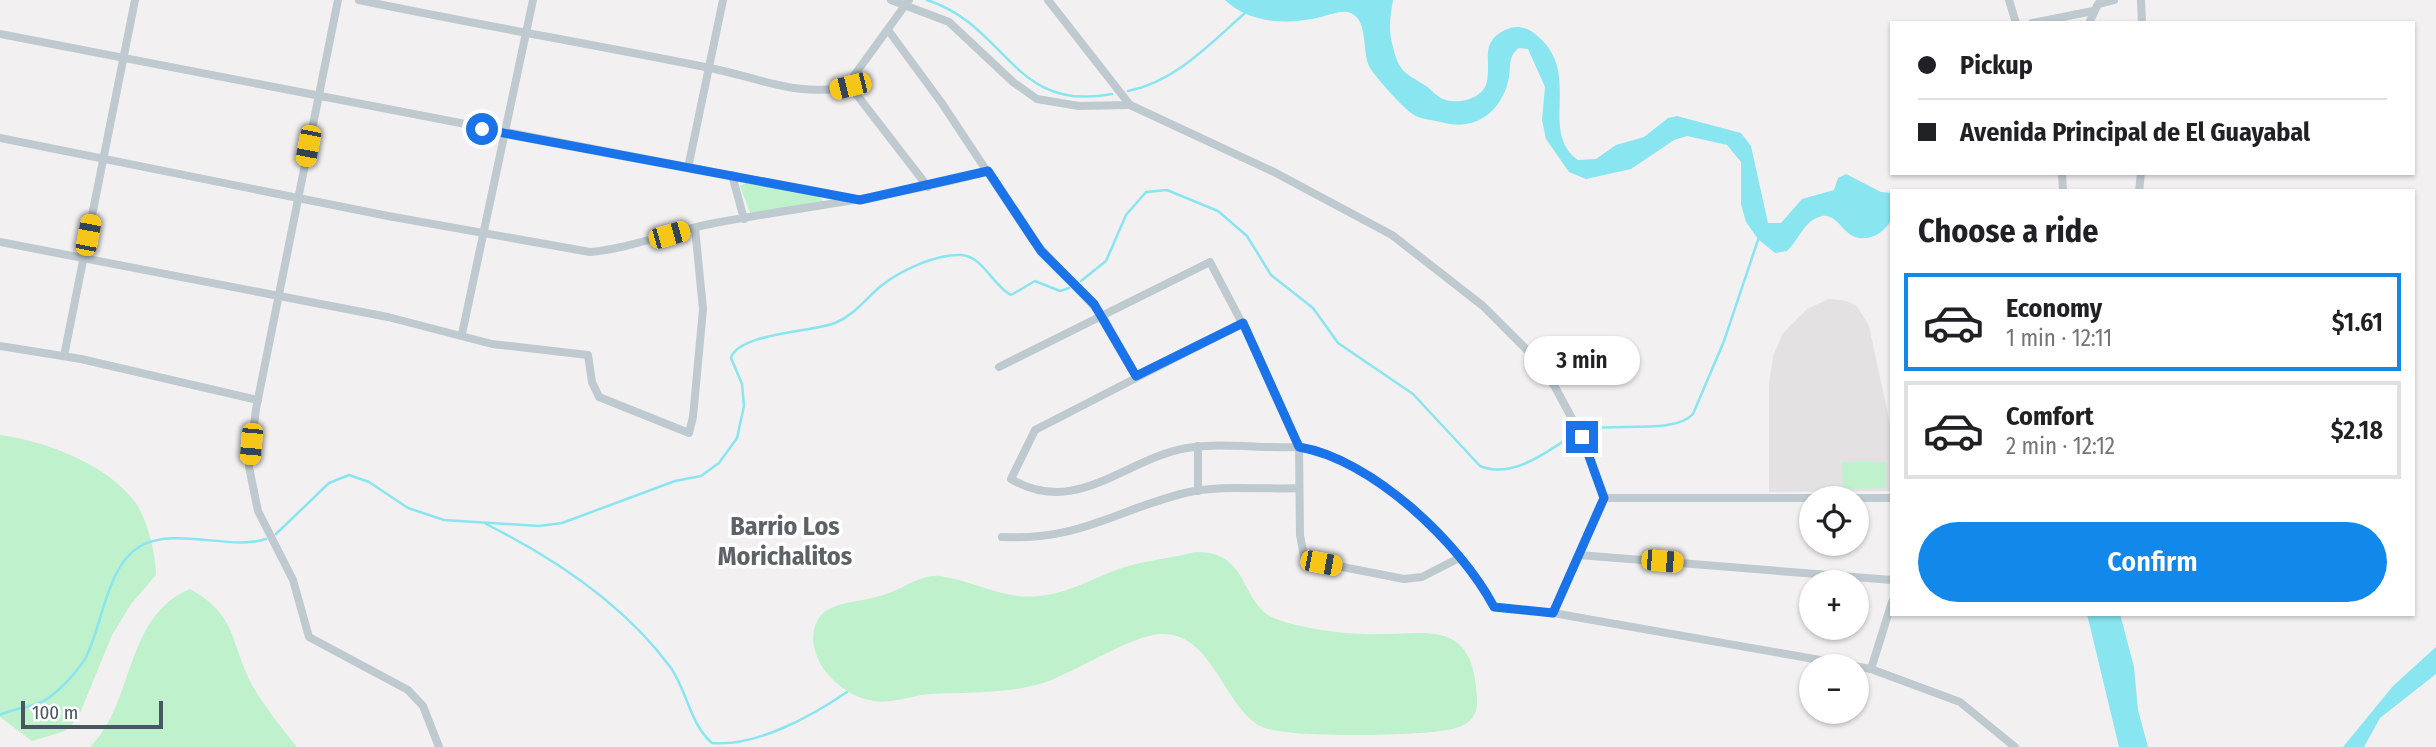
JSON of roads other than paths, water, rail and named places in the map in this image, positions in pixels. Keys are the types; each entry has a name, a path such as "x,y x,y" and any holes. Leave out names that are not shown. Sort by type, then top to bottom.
{"street":[{"path":"64,356 135,0"},
{"path":"338,0 258,400 249,467 252,494 293,580 307,633 316,642 408,690 423,706 439,747"},
{"path":"359,0 526,35 709,67 803,91 832,91 850,86"},
{"path":"461,334 507,133 533,0"},
{"path":"688,168 723,0"},
{"path":"891,0 908,3 949,22 1013,82 1037,99 1079,106 1130,105 1274,173 1392,235 1453,281 1511,332 1543,369 1582,437 1604,498 1553,613"},
{"path":"1048,0 1130,105"},
{"path":"2008,0 2015,21"},
{"path":"2039,21 2114,0"},
{"path":"2141,0 2142,21"},
{"path":"850,86 853,77 908,3"},
{"path":"888,30 1041,251 1102,315 1136,376"},
{"path":"0,34 860,200"},
{"path":"850,86 928,187"},
{"path":"0,138 388,216 590,252 616,249 695,228 928,187 988,171"},
{"path":"732,175 744,219"},
{"path":"0,242 388,317 492,344 589,355 592,382 599,397 689,433 693,417 703,309 695,228"},
{"path":"999,367 1210,262 1243,323 1299,447 1300,546 1308,560 1404,579 1422,577 1459,558"},
{"path":"1243,323 1035,430 1011,479 1039,492 1078,489 1175,450 1198,446 1299,447 1331,455 1368,474 1399,499 1459,558 1494,607 1553,613 1871,669 1961,702 2015,747"},
{"path":"0,346 64,356 258,400"},
{"path":"1198,446 1198,491"},
{"path":"1002,537 1033,538 1073,532 1198,491 1299,488"},
{"path":"1604,498 1890,498"},
{"path":"1579,555 1890,580"},
{"path":"1871,669 1890,608"}],"water":[{"path":"1225,0 1393,0 1390,29 1398,62 1408,75 1449,101 1463,101 1481,92 1487,81 1488,52 1492,40 1508,29 1524,28 1547,46 1556,63 1561,133 1566,147 1578,160 1596,159 1616,145 1644,137 1668,118 1677,116 1741,133 1751,146 1768,223 1781,223 1802,199 1834,190 1838,178 1846,174 1881,192 1890,193 1890,222 1880,233 1858,238 1849,234 1835,220 1822,216 1806,226 1787,251 1775,253 1758,239 1746,222 1741,204 1741,162 1727,145 1687,136 1674,140 1631,169 1586,179 1569,172 1546,139 1542,120 1545,87 1528,49 1519,48 1513,54 1506,89 1495,108 1478,121 1457,125 1421,118 1397,100 1370,68 1362,28 1354,15 1344,12 1309,20 1283,21 1258,18 1235,8"},
{"path":"2087,616 2121,616 2134,667 2138,710 2148,747 2119,747"},
{"path":"2436,647 2436,674 2380,718 2364,747 2343,747 2393,686"}],"waterway":[{"path":"927,0 954,12 976,28 1012,64 1052,91 1079,96 1112,94"},
{"path":"1128,91 1161,79 1192,60 1246,12"},
{"path":"1081,281 1106,261 1126,215 1146,192 1167,190 1218,211 1247,236 1271,275 1313,308 1338,343 1413,394 1480,466 1492,469 1515,467 1527,463 1570,437"},
{"path":"1589,429 1660,426 1685,420 1693,414 1724,341 1759,237"},
{"path":"276,534 329,483 349,475 369,482 408,508 444,520 539,526 562,523 675,481 701,476 719,463 737,438 744,406 742,384 731,358 747,343 842,320 889,280 919,264 951,255 976,260 1011,295 1035,281 1060,291 1069,288"},
{"path":"486,524 563,568 632,623 671,668 694,717 712,743 729,743 765,735 801,720 847,692"},
{"path":"0,715 44,701 75,673 92,644 106,597 119,568 139,547 168,539 236,542 266,539"}],"district":[{"name":"Barrio Los Morichalitos","path":"785,541"}]}
